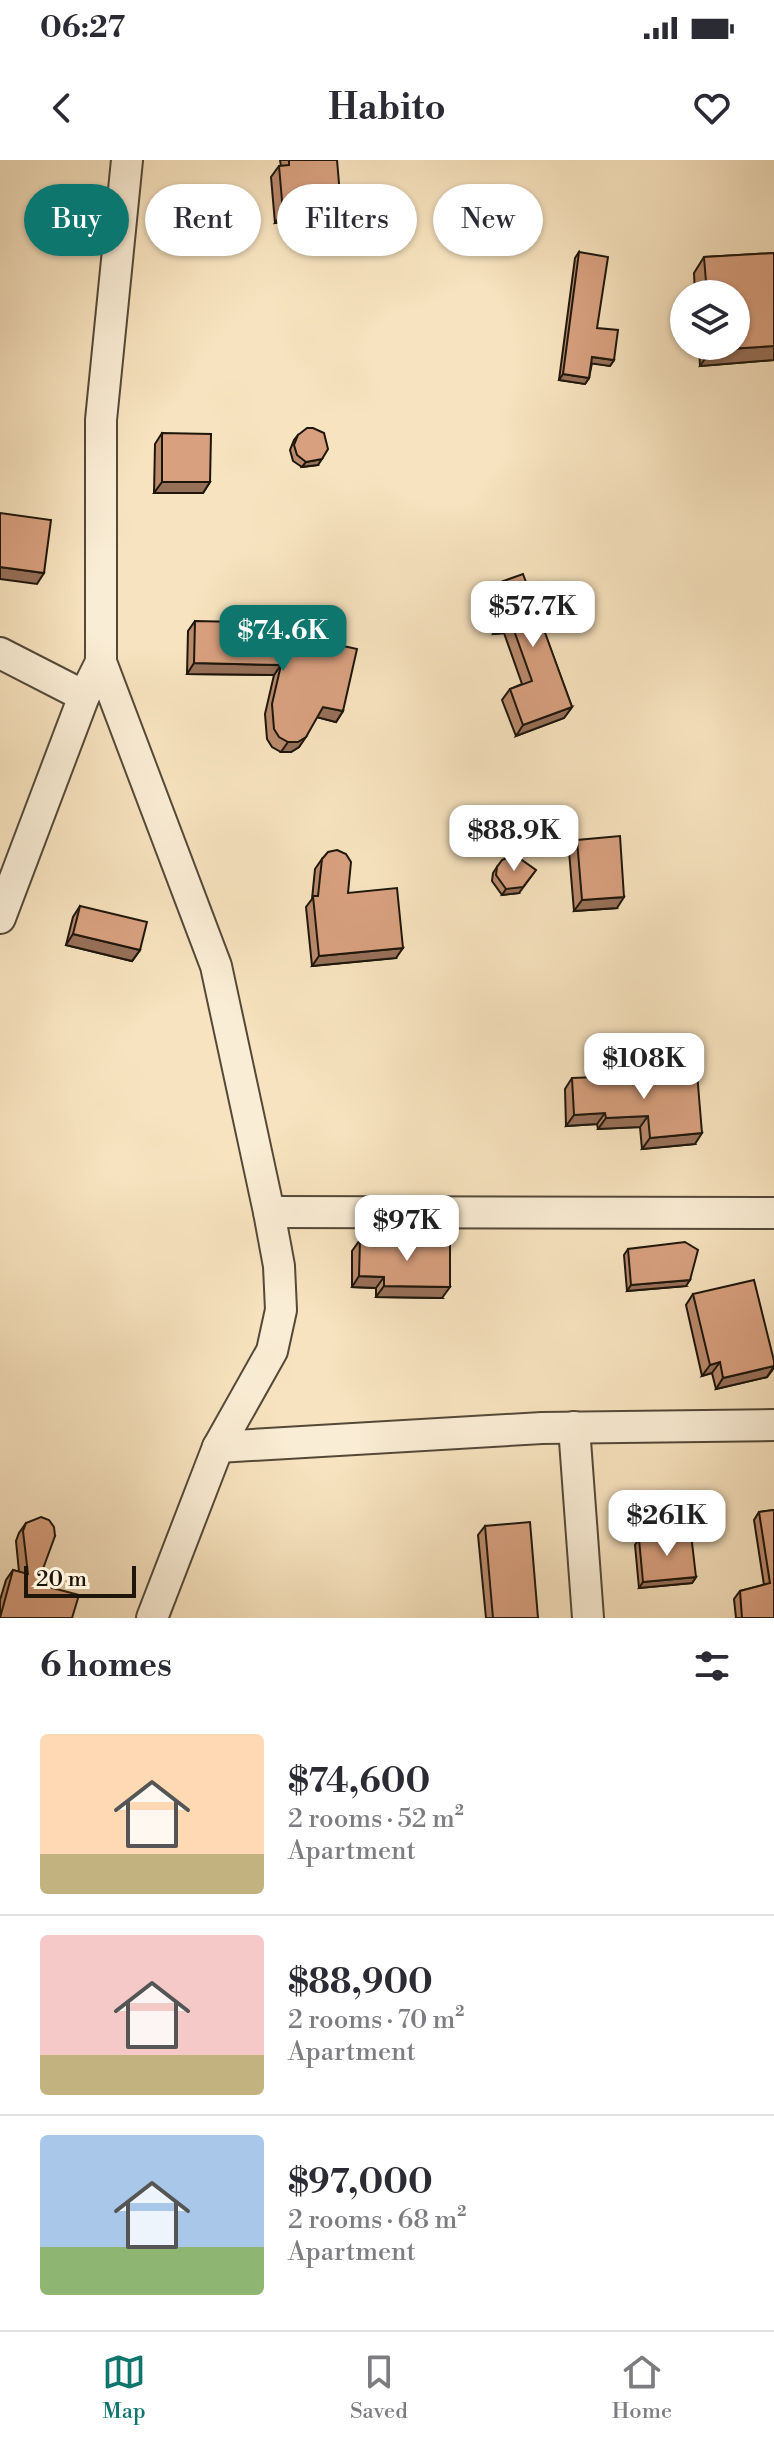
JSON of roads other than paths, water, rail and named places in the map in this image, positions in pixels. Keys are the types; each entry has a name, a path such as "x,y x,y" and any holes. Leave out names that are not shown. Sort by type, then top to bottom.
{"street":[{"path":"127,160 101,420 101,662 216,966 269,1212 279,1266 281,1310 272,1351 218,1447 152,1618"},
{"path":"0,653 84,696"},
{"path":"0,918 84,696 101,662"},
{"path":"269,1212 774,1213"},
{"path":"218,1447 574,1427 774,1425"},
{"path":"574,1427 588,1618"}]}
